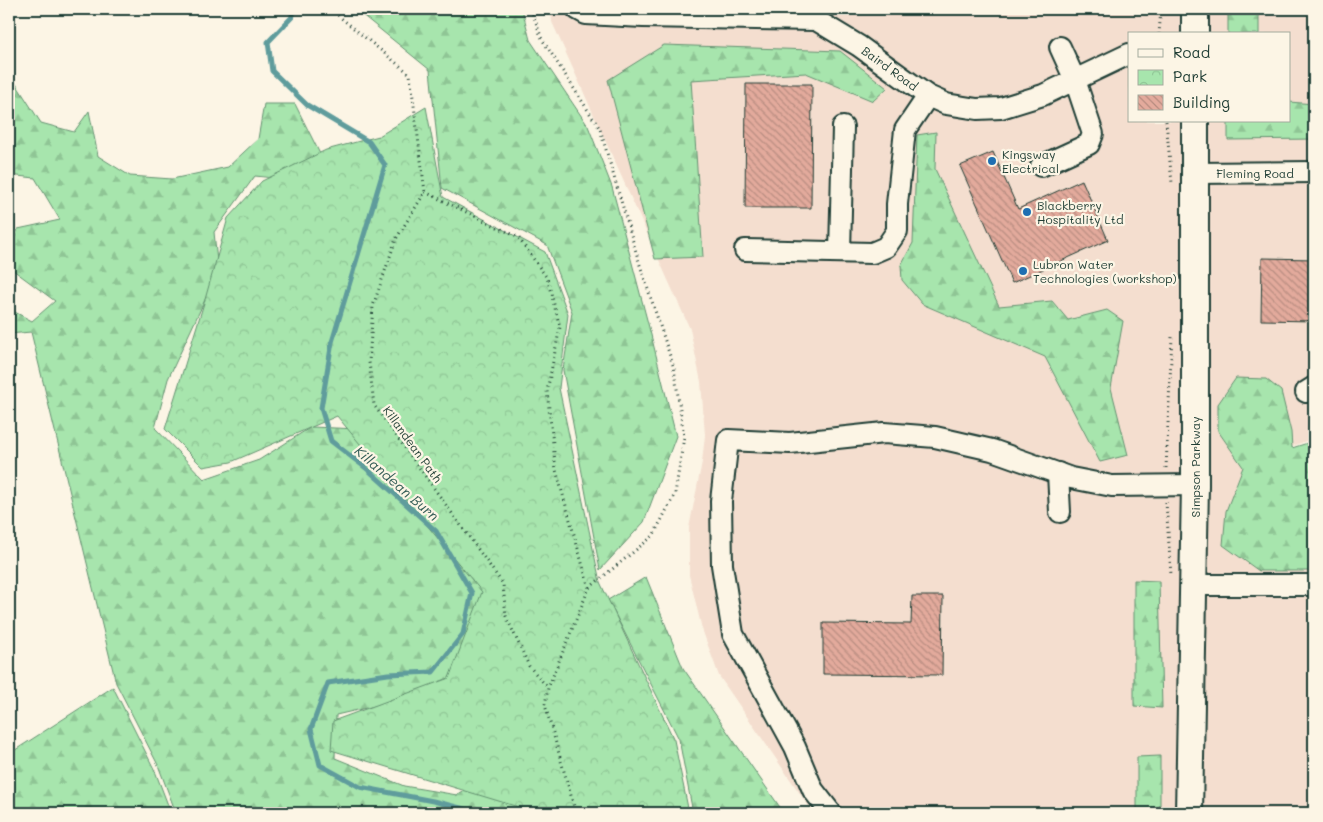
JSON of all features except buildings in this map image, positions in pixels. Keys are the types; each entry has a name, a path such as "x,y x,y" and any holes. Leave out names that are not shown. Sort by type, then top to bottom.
{"main road":[{"path":"1195,9 1195,32"},
{"name":"Simpson Parkway","path":"1189,813 1195,485 1195,122"}],"street":[{"name":"Baird Road","path":"577,9 586,14 643,17 816,20 829,17 874,56 928,96 946,104 977,109 1001,108 1043,95 1128,54"},
{"path":"1041,166 1088,144 1093,134 1075,80 1060,47"},
{"path":"745,250 872,253 886,246 897,231 897,204 905,130 928,96"},
{"path":"840,252 843,127"},
{"name":"Fleming Road","path":"1195,173 1314,172"},
{"path":"831,813 813,790 795,747 733,634 722,565 722,501 728,440 790,443 884,433 935,437 992,450 1071,478 1112,486 1195,485"},
{"path":"1058,473 1060,512"},
{"path":"1193,585 1314,585"}],"path":[{"path":"330,9 410,74 425,192 518,238 547,278 560,327 547,391 556,470 589,588"},
{"path":"531,9 542,39 600,129 639,262 674,368 684,437 676,494 653,536 589,588 548,688 545,705 576,813"},
{"path":"1158,32 1161,9"},
{"name":"Killandean Path","path":"425,192 396,239 373,306 369,362 374,405 503,584 506,616 529,666 548,688"}],"shaded area":[{"path":"551,9 1314,9 1314,438 1252,462 1314,566 1314,813 809,813 812,811 719,676 702,629 689,575 689,528 702,462 705,435 701,382 690,329 552,22"}],"green space":[{"path":"355,9 522,9 530,40 588,126 612,187 676,436 644,522 600,570 563,370 572,312 547,245 442,188 430,70"},
{"path":"1228,9 1259,9 1259,32 1228,32"},
{"path":"664,45 840,51 887,88 873,101 806,73 691,80 703,257 655,259 608,80"},
{"path":"9,73 41,123 74,132 89,111 98,156 130,176 172,179 228,167 258,139 264,104 295,104 320,154 284,179 255,176 214,232 218,272 168,379 155,428 204,479 259,460 311,427 359,429 501,588 492,650 431,693 336,715 335,758 404,786 457,795 487,775 544,813 176,813 158,765 116,683 31,332 9,334 9,309 32,321 55,301 9,267 9,252 18,229 60,220 35,178 9,175"},
{"path":"1290,102 1314,104 1314,139 1228,140 1228,122 1290,122"},
{"path":"426,107 443,197 545,252 568,314 559,388 600,582 674,740 689,813 538,813 331,750 333,721 449,678 482,592 337,416 231,462 203,467 165,429 228,218 262,181 326,150 379,136"},
{"path":"936,132 935,169 999,306 1052,301 1068,320 1107,310 1123,321 1111,388 1128,455 1100,462 1045,357 922,304 902,280 901,265 913,243 917,135"},
{"path":"1236,378 1266,379 1281,391 1291,432 1292,448 1314,441 1314,571 1259,571 1223,545 1226,511 1243,467 1218,431 1218,404"},
{"path":"646,577 683,668 784,813 693,813 679,739 608,600"},
{"path":"1134,580 1159,581 1162,708 1134,706"},
{"path":"113,687 155,771 171,813 9,813 9,754"},
{"path":"1160,756 1160,813 1137,813 1137,757"}],"waterway":[{"name":"Killandean Burn","path":"292,9 292,17 268,42 272,71 307,105 369,142 385,165 332,342 321,408 331,441 366,468 436,531 472,593 463,634 433,672 388,674 328,683 311,729 320,765 360,787 433,801 480,813"}],"place":[{"name":"Kingsway Electrical","path":"992,161"},
{"name":"Blackberry Hospitality Ltd","path":"1027,212"},
{"name":"Lubron Water Technologies (workshop)","path":"1023,271"}]}
